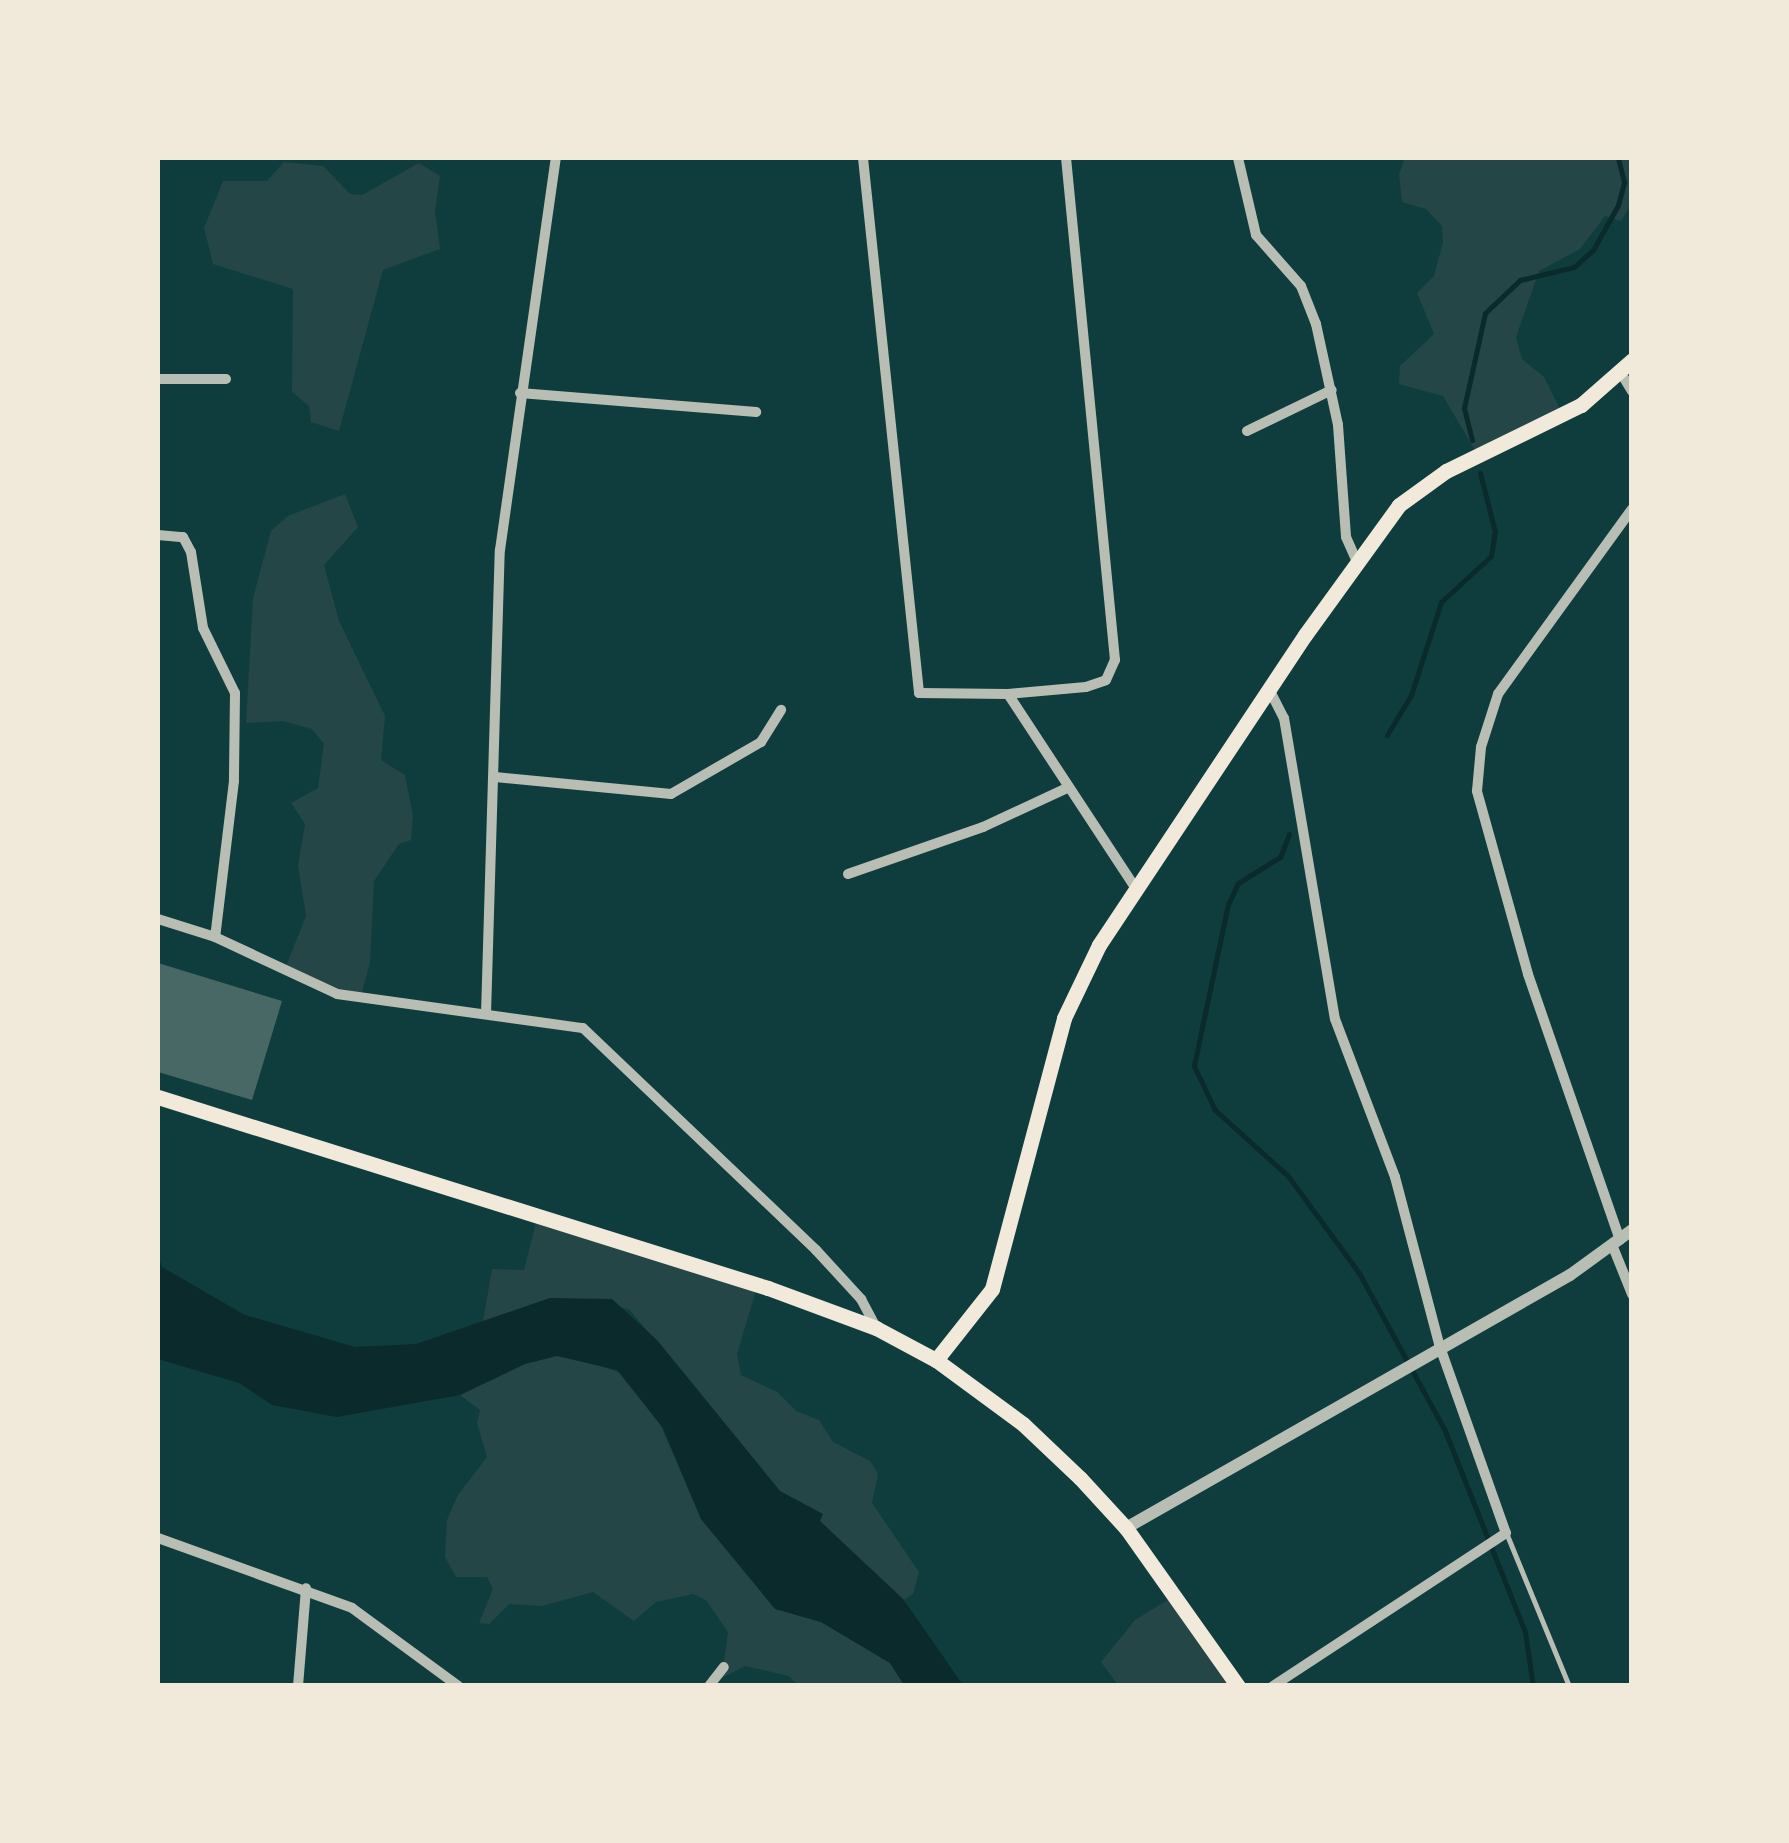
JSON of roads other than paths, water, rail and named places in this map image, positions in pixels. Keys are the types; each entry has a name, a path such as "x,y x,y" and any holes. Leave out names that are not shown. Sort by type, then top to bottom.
{"main road":[{"path":"936,1360 992,1289 1064,1018 1135,887 1357,562 1400,505 1425,486 1581,405 1626,366"},
{"path":"158,1097 768,1288 876,1328 936,1360 1023,1424 1126,1528 1238,1686"}],"street":[{"path":"486,1014 500,550 556,158"},
{"path":"863,158 919,693 1008,694 1086,687 1106,680 1116,660 1066,158"},
{"path":"1238,158 1256,236 1301,286 1332,390 1346,537 1357,562"},
{"path":"1626,366 1632,391"},
{"path":"158,380 226,379"},
{"path":"1246,431 1332,390"},
{"path":"520,393 756,412"},
{"path":"1632,509 1498,694 1477,778 1528,974 1632,1294"},
{"path":"158,535 183,537 191,552 204,628 235,693 234,781 215,937"},
{"path":"1270,691 1284,718 1326,985 1395,1177 1440,1346 1506,1533 1273,1686"},
{"path":"1008,694 1135,887"},
{"path":"495,777 671,794 760,742 781,710"},
{"path":"848,874 983,827 1067,788"},
{"path":"158,920 215,937 337,994 570,1022 598,1036 816,1250 861,1299 876,1328"},
{"path":"1126,1528 1616,1244 1632,1230"},
{"path":"158,1538 306,1588 352,1608 458,1686"},
{"path":"298,1686 306,1588"},
{"path":"709,1686 724,1667"}],"lane":[{"path":"1506,1533 1569,1686"}],"waterway":[{"path":"1472,440 1464,408 1485,313 1520,280 1574,267 1593,250 1618,205 1624,182 1618,158"},
{"path":"1387,735 1411,695 1441,602 1491,556 1495,532 1480,473"},
{"path":"1289,834 1280,857 1238,883 1228,904 1194,1066 1215,1110 1288,1176 1359,1273 1445,1431 1525,1632 1533,1686"}]}
